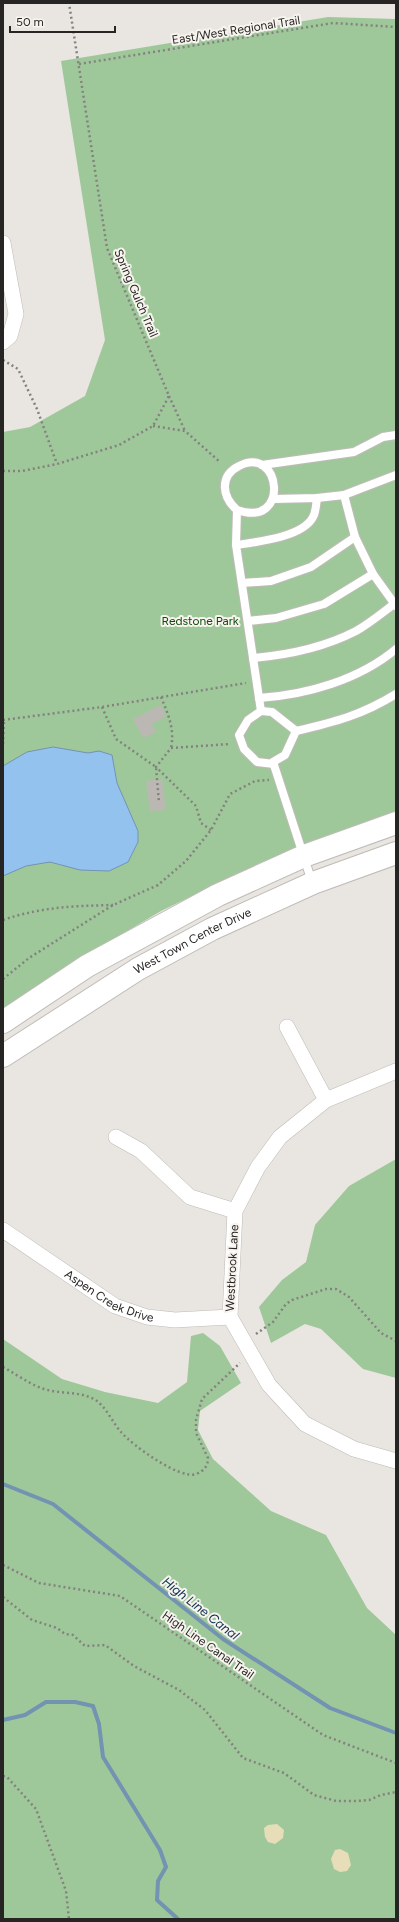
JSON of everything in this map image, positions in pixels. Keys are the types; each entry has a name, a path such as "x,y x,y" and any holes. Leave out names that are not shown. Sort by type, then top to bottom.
{"street":[{"path":"3,243 16,314 10,336 3,342"},
{"path":"3,1022 94,962 218,895 304,856 396,823"},
{"name":"West Town Center Drive","path":"3,1056 138,969 212,929 313,883 396,853"},
{"path":"287,1027 326,1100"},
{"name":"Westbrook Lane","path":"396,1071 326,1100 280,1137 258,1167 235,1212 230,1317 269,1385 306,1424 354,1449 396,1461"},
{"path":"116,1137 141,1151 190,1197 235,1212"},
{"name":"Aspen Creek Drive","path":"3,1230 115,1306 147,1317 175,1320 230,1317"}],"lane":[{"path":"262,465 273,476 275,486 273,499 267,506 259,511 246,513 237,510 229,503 224,491 226,478 233,468 244,463 253,462 262,465 354,452 383,437 396,435"},
{"path":"273,499 317,498 344,495 396,475"},
{"path":"253,658 280,656 334,642 358,630 395,605 373,574 355,537 344,495"},
{"path":"236,545 266,541 303,529 314,517 317,498"},
{"path":"237,510 236,545 261,710"},
{"path":"242,583 270,581 311,567 355,537"},
{"path":"248,621 276,618 324,604 373,574"},
{"path":"259,698 279,697 309,692 363,671 383,660 396,649"},
{"path":"296,731 344,720 375,707 396,694"},
{"path":"274,764 257,762 244,749 239,735 248,720 261,710 272,712 296,731"},
{"path":"296,731 285,755 273,762 313,883"}],"path":[{"name":"Spring Gulch Trail","path":"69,3 107,248 185,431"},
{"name":"East/West Regional Trail","path":"79,64 333,23 396,27"},
{"path":"3,360 18,369 37,409 57,464"},
{"path":"3,471 22,471 57,464 119,445 153,426 169,396"},
{"path":"153,426 185,431 220,462"},
{"path":"3,744 3,720 102,707 246,684"},
{"path":"159,803 156,767 171,748 174,737 170,718 161,697"},
{"path":"102,707 116,739 156,767 196,806 201,823 211,830"},
{"path":"171,748 230,744"},
{"path":"3,979 29,958 113,905 158,885 186,861 211,830 230,794 255,781 279,778"},
{"path":"3,920 27,912 61,906 113,905"},
{"path":"3,1367 42,1388 79,1394 95,1400 102,1405 122,1433 131,1442 164,1465 189,1475 196,1474 204,1470 208,1462 208,1458 196,1433 196,1420 202,1399 250,1352 251,1338 273,1322 286,1304 301,1296 326,1289 336,1289 349,1297 381,1333 396,1341"},
{"name":"High Line Canal Trail","path":"3,1565 39,1583 120,1596 323,1735 396,1763"},
{"path":"3,1598 32,1620 57,1628 65,1634 73,1635 86,1646 105,1646 140,1669 179,1690 205,1710 243,1758 284,1774 314,1795 336,1801 357,1801 369,1800 380,1795 396,1792"},
{"path":"3,1776 7,1777 36,1809 66,1891 69,1919"}],"green space":[{"name":"Redstone Park","path":"328,17 396,19 396,811 260,863 161,911 73,963 3,1009 3,432 30,427 85,396 105,340 61,61"},
{"path":"396,1159 396,1378 363,1369 321,1329 305,1324 271,1343 259,1307 282,1280 306,1262 315,1225 349,1186"},
{"path":"203,1333 220,1346 241,1383 200,1411 198,1430 213,1459 271,1511 326,1535 367,1608 396,1635 396,1919 3,1919 3,1339 62,1379 105,1392 158,1403 187,1382 191,1336"}],"sand":[{"path":"277,1824 284,1830 283,1838 275,1844 268,1842 265,1837 264,1828 268,1825"},
{"path":"340,1849 348,1853 351,1865 347,1871 340,1872 334,1869 331,1859 335,1850"}],"water":[{"path":"53,747 88,753 99,751 112,755 117,783 138,831 138,842 128,862 109,871 80,870 50,862 26,866 3,876 3,766 27,752"}],"building":[{"path":"161,705 166,716 152,724 156,732 143,738 133,719"},
{"path":"162,779 166,810 150,811 146,781"}],"waterway":[{"name":"High Line Canal","path":"3,1484 53,1504 223,1639 330,1708 396,1733"},
{"path":"3,1720 25,1715 46,1702 75,1702 93,1706 99,1724 103,1757 160,1850 166,1867 158,1881 157,1900 178,1919"}]}
